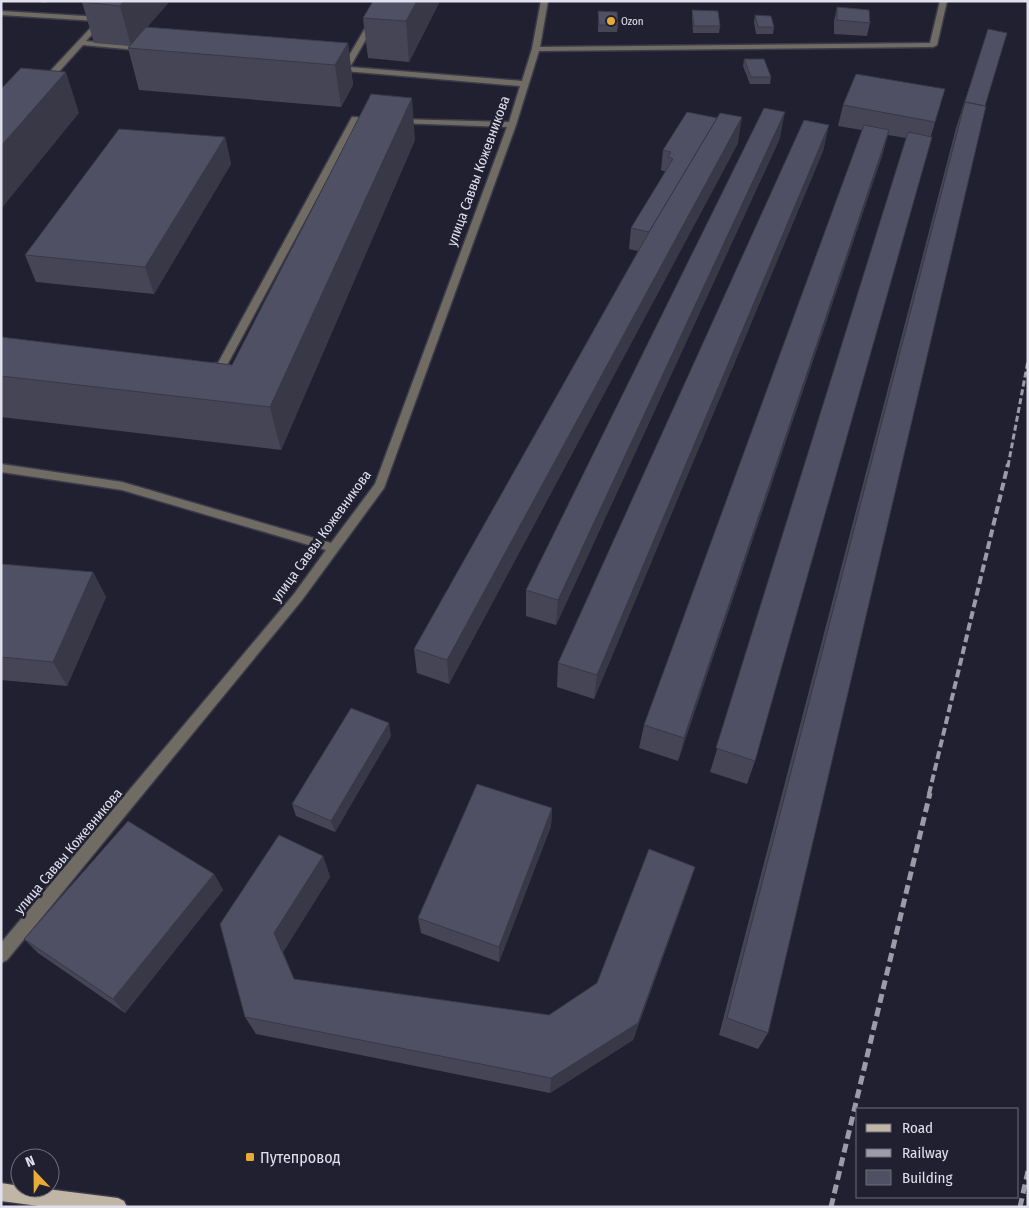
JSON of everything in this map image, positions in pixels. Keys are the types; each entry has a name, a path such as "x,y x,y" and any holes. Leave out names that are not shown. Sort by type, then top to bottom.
{"main road":[{"path":"1,1192 118,1207"}],"street":[{"path":"37,90 119,1"},
{"path":"345,69 385,1"},
{"name":"улица Саввы Кожевникова","path":"1,955 298,597 380,485 512,125 536,49 545,1"},
{"path":"536,49 933,45 944,1"},
{"path":"1,13 102,19"},
{"path":"82,43 150,50"},
{"path":"326,67 524,84"},
{"path":"202,366 221,367 356,120 512,125"},
{"path":"1,468 122,486 334,548"}],"building":[{"path":"83,1 124,1 120,6"},
{"path":"373,1 417,1 406,21 363,18"},
{"path":"837,7 869,10 870,23 837,20"},
{"path":"692,10 718,11 720,26 694,26"},
{"path":"598,11 617,12 618,25 599,25"},
{"path":"755,15 771,16 774,27 758,27"},
{"path":"146,27 348,43 335,65 128,48"},
{"path":"988,29 1007,33 985,106 965,102 961,114"},
{"path":"744,59 764,59 771,77 751,77"},
{"path":"21,68 66,72 1,146 1,89"},
{"path":"856,74 945,89 935,122 843,105"},
{"path":"371,94 412,98 270,407 1,376 1,337 232,365"},
{"path":"965,102 986,106 768,1033 727,1018"},
{"path":"764,108 785,112 558,600 526,590"},
{"path":"687,112 717,118 649,232 631,228 673,159 668,157 671,152 663,150"},
{"path":"720,113 742,117 447,660 414,649 652,227"},
{"path":"804,120 829,125 597,675 558,663"},
{"path":"864,125 889,130 684,738 644,725"},
{"path":"119,129 225,137 145,267 25,255"},
{"path":"908,132 932,137 755,761 716,748"},
{"path":"1,564 93,572 53,662 1,657"},
{"path":"351,708 389,723 331,821 292,804"},
{"path":"477,784 552,808 499,947 418,918"},
{"path":"128,821 214,874 113,999 24,939"},
{"path":"279,835 323,856 274,933 294,979 549,1015 597,983 649,849 695,867 638,1023 551,1078 245,1017 220,924"}],"railway":[{"path":"1008,466 1028,361"},
{"path":"929,794 1008,464"},
{"path":"831,1207 930,793"},
{"path":"1020,1207 1028,1171"}],"place":[{"name":"Ozon","path":"611,21"},
{"name":"Путепровод","path":"250,1157"}]}
